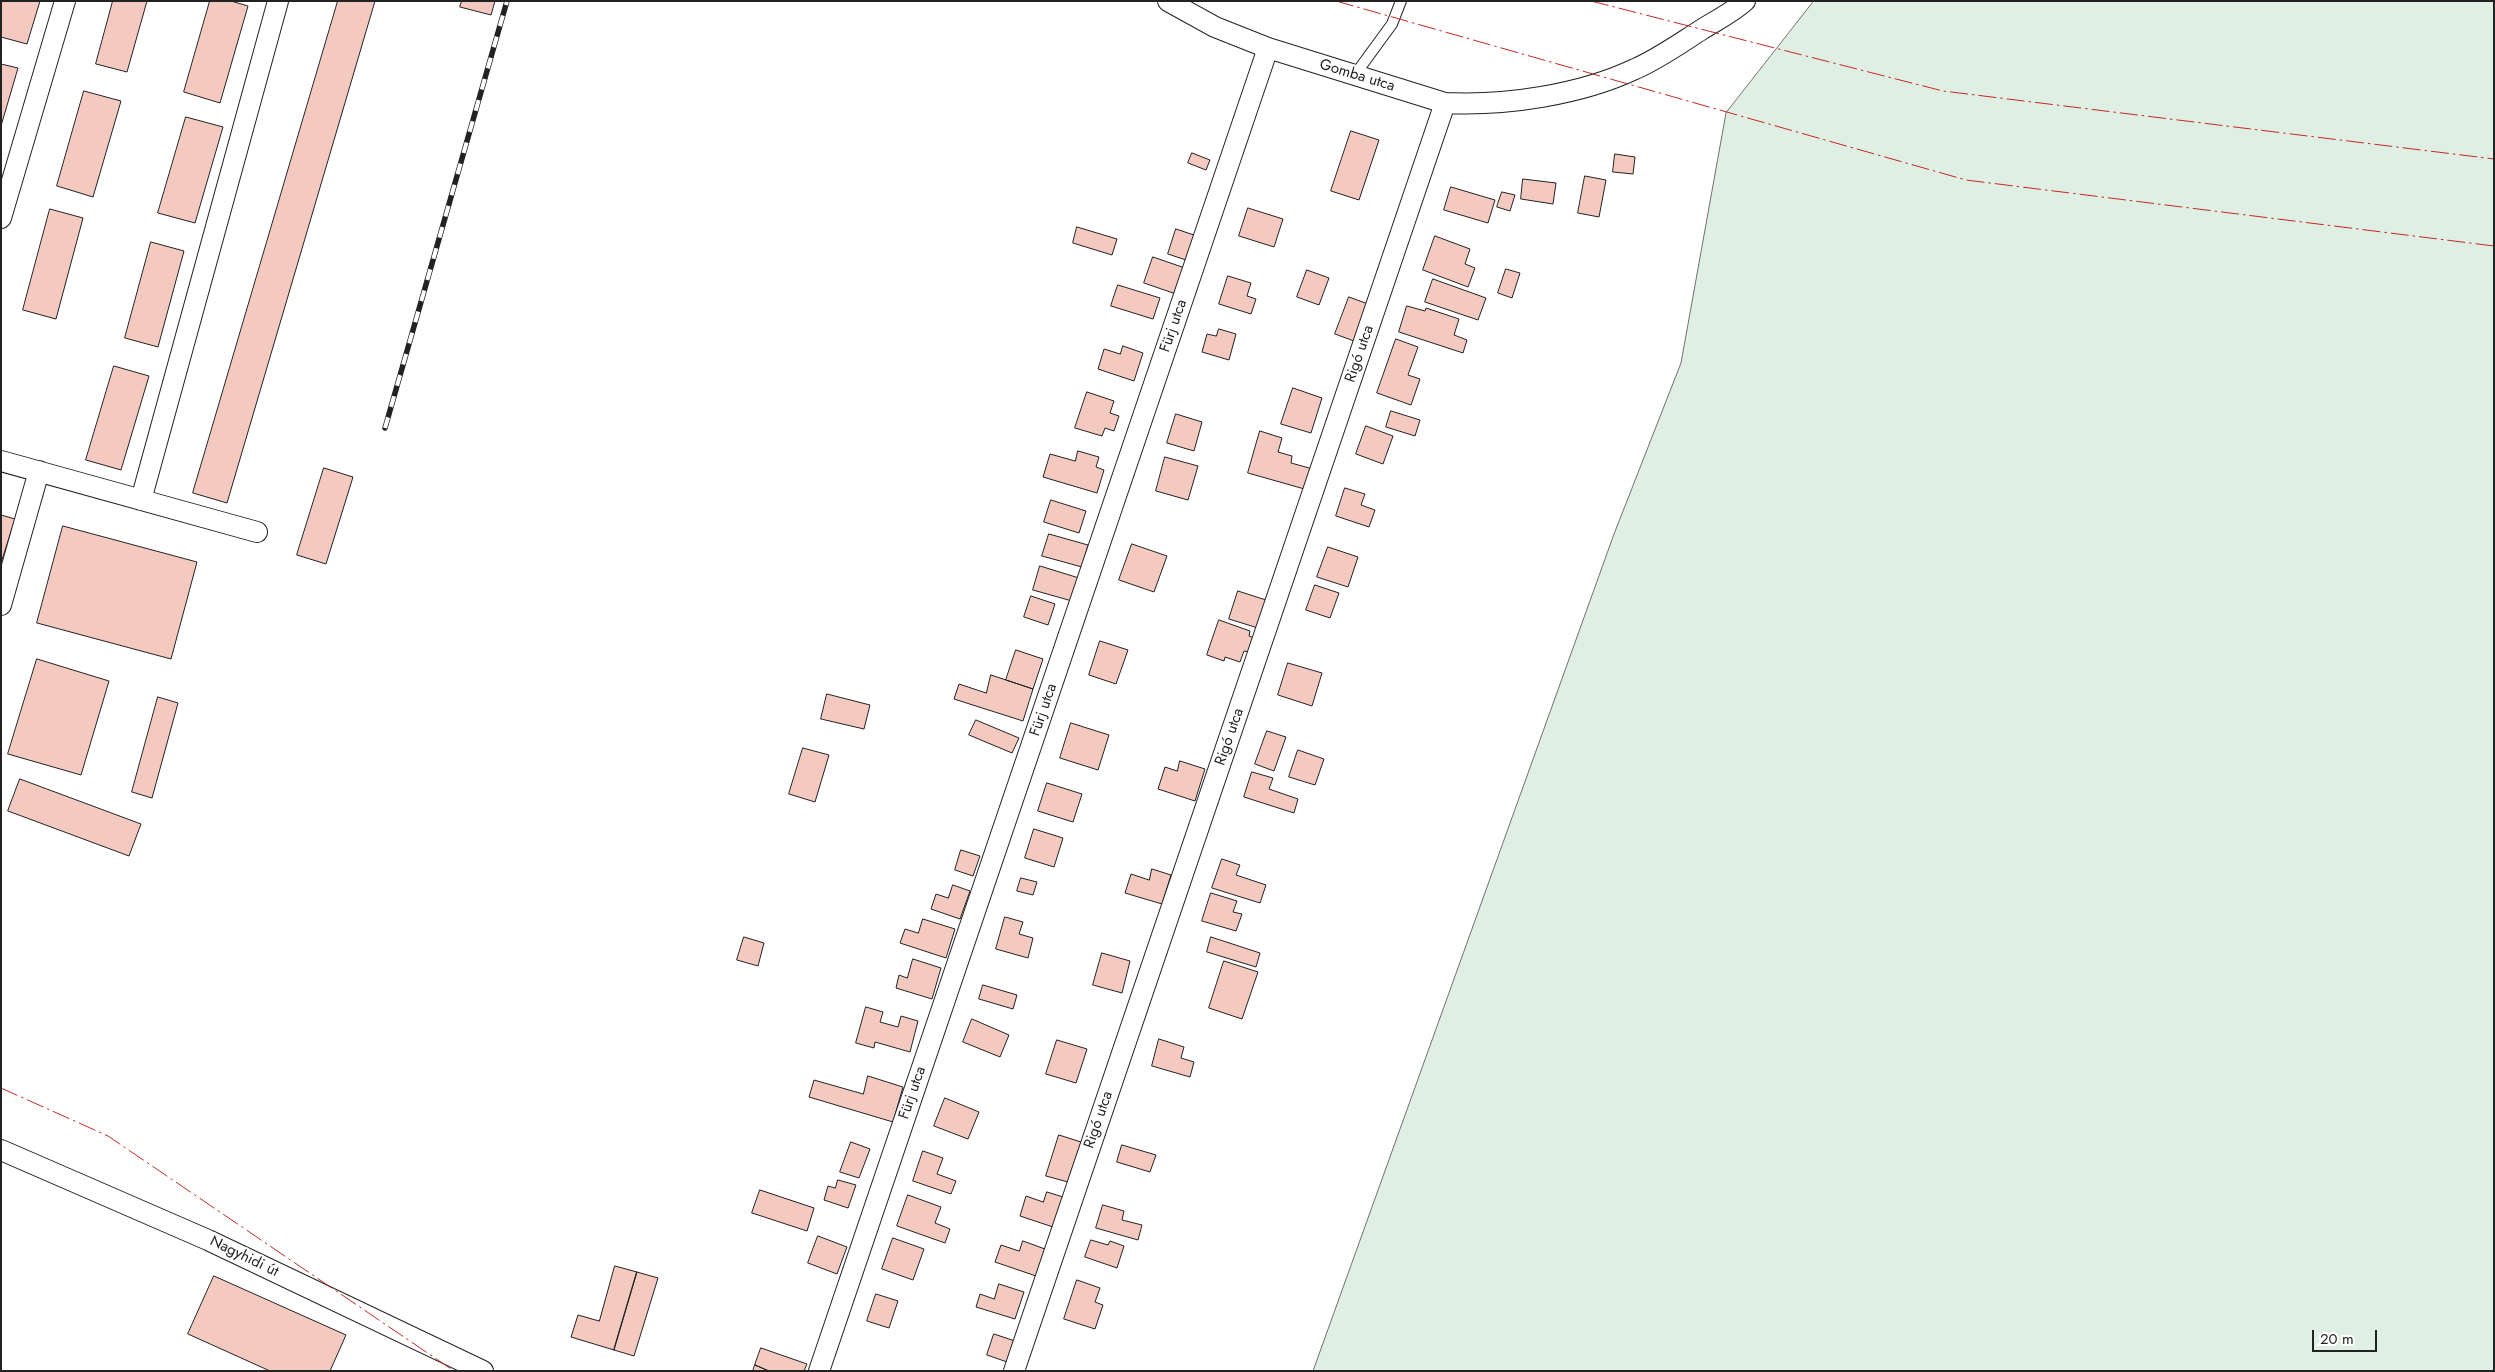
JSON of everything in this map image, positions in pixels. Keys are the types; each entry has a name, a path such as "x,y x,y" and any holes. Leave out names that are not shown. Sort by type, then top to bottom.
{"street":[{"path":"1,218 65,1"},
{"path":"141,500 278,1"},
{"name":"Gomba utca","path":"1168,1 1215,26 1268,48 1445,103 1474,105 1506,102 1556,93 1595,84 1635,69 1745,1"},
{"name":"Fürj utca","path":"819,1371 1268,48"},
{"name":"Rigó utca","path":"1014,1371 1445,103"},
{"path":"1,461 257,532"},
{"path":"1,605 39,472"},
{"name":"Nagyhidi út","path":"1,1150 208,1240 483,1371"}],"lane":[{"path":"1354,76 1392,24 1401,1"}],"green space":[{"path":"1814,1 2494,1 2494,1371 1313,1371 1614,534 1681,363 1726,113"}],"building":[{"path":"2,1 40,1 27,44 1,37"},
{"path":"113,1 147,1 127,72 96,64"},
{"path":"210,1 231,1 248,6 220,103 184,92"},
{"path":"338,1 375,1 227,503 193,493"},
{"path":"462,1 495,1 491,15 460,7"},
{"path":"1,64 18,68 1,126"},
{"path":"84,91 121,101 93,197 57,186"},
{"path":"186,117 223,127 195,223 158,213"},
{"path":"1351,131 1379,140 1359,200 1331,191"},
{"path":"1192,153 1210,160 1206,170 1188,163"},
{"path":"1615,154 1635,157 1633,174 1613,172"},
{"path":"1585,176 1606,180 1599,217 1578,213"},
{"path":"1523,179 1556,183 1553,204 1521,199"},
{"path":"1451,187 1495,200 1488,223 1444,210"},
{"path":"1502,192 1515,195 1510,211 1497,207"},
{"path":"1248,208 1283,219 1274,247 1239,236"},
{"path":"50,209 83,218 56,319 23,310"},
{"path":"1077,227 1117,239 1112,255 1073,243"},
{"path":"1176,229 1194,235 1186,260 1168,254"},
{"path":"1435,236 1470,249 1465,264 1475,268 1468,287 1423,270"},
{"path":"151,242 184,251 158,347 125,338"},
{"path":"1153,257 1185,268 1176,294 1144,283"},
{"path":"1506,269 1520,273 1512,298 1498,293"},
{"path":"1307,270 1329,278 1319,305 1297,297"},
{"path":"1228,276 1251,283 1247,296 1256,299 1251,314 1219,304"},
{"path":"1433,279 1486,298 1478,320 1425,302"},
{"path":"1118,285 1160,298 1153,319 1111,306"},
{"path":"1349,297 1368,304 1354,341 1335,334"},
{"path":"1407,306 1425,311 1426,308 1459,319 1454,335 1467,340 1463,353 1399,332"},
{"path":"1219,329 1236,334 1229,360 1202,352 1207,334 1216,336"},
{"path":"1396,339 1418,347 1408,375 1420,379 1411,405 1377,393"},
{"path":"1123,346 1143,353 1134,381 1098,369 1104,349 1120,354"},
{"path":"114,366 149,376 121,470 86,460"},
{"path":"1293,388 1322,398 1311,433 1281,424"},
{"path":"1087,392 1114,401 1110,413 1119,416 1114,431 1105,428 1102,436 1075,428"},
{"path":"1391,411 1420,420 1415,436 1386,427"},
{"path":"1176,414 1202,422 1194,451 1167,443"},
{"path":"1366,426 1393,436 1383,464 1356,454"},
{"path":"1260,431 1282,438 1278,452 1292,456 1291,463 1313,469 1308,490 1248,473"},
{"path":"1078,451 1099,457 1096,467 1104,470 1097,493 1043,477 1050,454 1075,461"},
{"path":"1165,457 1198,466 1188,500 1156,491"},
{"path":"324,468 353,477 326,564 297,555"},
{"path":"1345,488 1365,494 1361,505 1375,510 1369,527 1336,516"},
{"path":"1051,500 1086,511 1079,533 1044,522"},
{"path":"1,515 15,519 1,563"},
{"path":"63,526 197,562 171,659 37,623"},
{"path":"1049,534 1088,545 1082,567 1042,556"},
{"path":"1132,544 1167,556 1154,592 1119,580"},
{"path":"1328,547 1358,557 1348,587 1317,577"},
{"path":"1040,566 1079,578 1072,601 1033,590"},
{"path":"1315,585 1339,593 1330,618 1306,610"},
{"path":"1238,591 1266,600 1258,628 1229,619"},
{"path":"1031,596 1055,604 1048,625 1024,617"},
{"path":"1219,620 1250,631 1249,636 1254,638 1249,652 1244,651 1240,662 1225,657 1224,661 1207,655"},
{"path":"1100,641 1128,650 1116,684 1089,675"},
{"path":"1016,650 1043,659 1033,689 1006,680"},
{"path":"37,659 109,681 81,775 8,754"},
{"path":"1288,663 1322,673 1312,706 1278,695"},
{"path":"991,675 1033,689 1023,721 954,699 959,684 986,693"},
{"path":"827,694 870,705 864,729 821,719"},
{"path":"158,697 178,703 152,798 132,792"},
{"path":"976,720 1019,738 1012,753 969,735"},
{"path":"1071,723 1109,735 1098,770 1060,758"},
{"path":"1267,731 1286,737 1274,771 1255,764"},
{"path":"803,748 829,755 815,802 789,794"},
{"path":"1298,750 1324,759 1315,785 1289,777"},
{"path":"1180,761 1205,769 1195,801 1158,789 1165,767 1177,771"},
{"path":"1252,772 1273,778 1269,789 1298,799 1294,813 1244,797"},
{"path":"20,779 141,824 129,856 8,811"},
{"path":"1047,783 1082,794 1073,822 1038,811"},
{"path":"1034,829 1063,838 1054,867 1025,858"},
{"path":"961,850 980,856 973,876 955,870"},
{"path":"1222,859 1240,865 1236,875 1266,885 1260,903 1212,888"},
{"path":"1152,869 1171,875 1162,904 1125,893 1131,874 1149,880"},
{"path":"1021,878 1037,882 1033,895 1017,891"},
{"path":"953,885 970,891 960,919 931,909 936,894 948,898"},
{"path":"1211,893 1237,901 1233,912 1242,914 1236,931 1202,921"},
{"path":"1005,917 1023,922 1019,934 1033,938 1028,958 996,949"},
{"path":"923,919 955,929 946,958 900,943 905,929 918,933"},
{"path":"744,937 764,943 758,966 737,960"},
{"path":"1211,937 1260,953 1256,967 1207,952"},
{"path":"1102,953 1130,961 1122,993 1093,985"},
{"path":"913,959 941,968 932,999 896,988 899,975 907,978"},
{"path":"1224,961 1258,972 1242,1019 1209,1008"},
{"path":"983,985 1017,995 1013,1009 979,999"},
{"path":"866,1007 883,1012 880,1022 898,1027 901,1016 918,1021 910,1052 875,1042 874,1048 856,1043"},
{"path":"972,1019 1009,1035 1000,1057 963,1042"},
{"path":"1159,1039 1184,1047 1181,1058 1194,1062 1190,1077 1152,1066"},
{"path":"1057,1040 1087,1049 1076,1083 1046,1074"},
{"path":"868,1076 903,1087 893,1122 809,1097 814,1080 863,1094"},
{"path":"945,1098 979,1112 968,1139 934,1126"},
{"path":"1059,1135 1081,1142 1068,1182 1046,1176"},
{"path":"851,1142 870,1149 859,1178 840,1172"},
{"path":"1122,1145 1156,1155 1150,1172 1117,1162"},
{"path":"923,1151 943,1158 937,1174 956,1181 951,1194 913,1181"},
{"path":"838,1180 856,1185 848,1208 824,1200 828,1186 835,1188"},
{"path":"760,1190 814,1208 807,1231 752,1213"},
{"path":"1047,1192 1063,1197 1053,1227 1020,1216 1026,1196 1043,1202"},
{"path":"908,1195 941,1207 935,1223 950,1229 945,1243 897,1226"},
{"path":"1103,1205 1124,1211 1122,1220 1142,1225 1138,1240 1096,1228"},
{"path":"818,1236 847,1247 837,1274 808,1263"},
{"path":"893,1238 924,1249 913,1280 882,1269"},
{"path":"1091,1240 1108,1245 1110,1241 1124,1246 1117,1268 1085,1257"},
{"path":"1023,1241 1045,1249 1036,1276 995,1262 1001,1245 1019,1251"},
{"path":"615,1266 637,1272 614,1350 571,1337 578,1315 599,1321"},
{"path":"637,1272 658,1278 634,1356 614,1350"},
{"path":"214,1276 346,1335 330,1371 270,1371 188,1334"},
{"path":"1077,1280 1100,1288 1095,1302 1103,1305 1095,1329 1064,1319"},
{"path":"999,1284 1024,1292 1015,1319 976,1307 980,1294 994,1299"},
{"path":"876,1294 898,1301 889,1328 867,1321"},
{"path":"994,1334 1018,1342 1010,1363 987,1355"},
{"path":"761,1348 807,1364 804,1371 769,1371 755,1365"},
{"path":"755,1365 769,1371 753,1371"}],"railway":[{"path":"385,428 507,1"}],"power":[{"path":"1336,1 1966,180 2494,246"},
{"path":"1591,1 1943,91 2494,159"},
{"path":"1,1088 108,1136 454,1371"}]}
